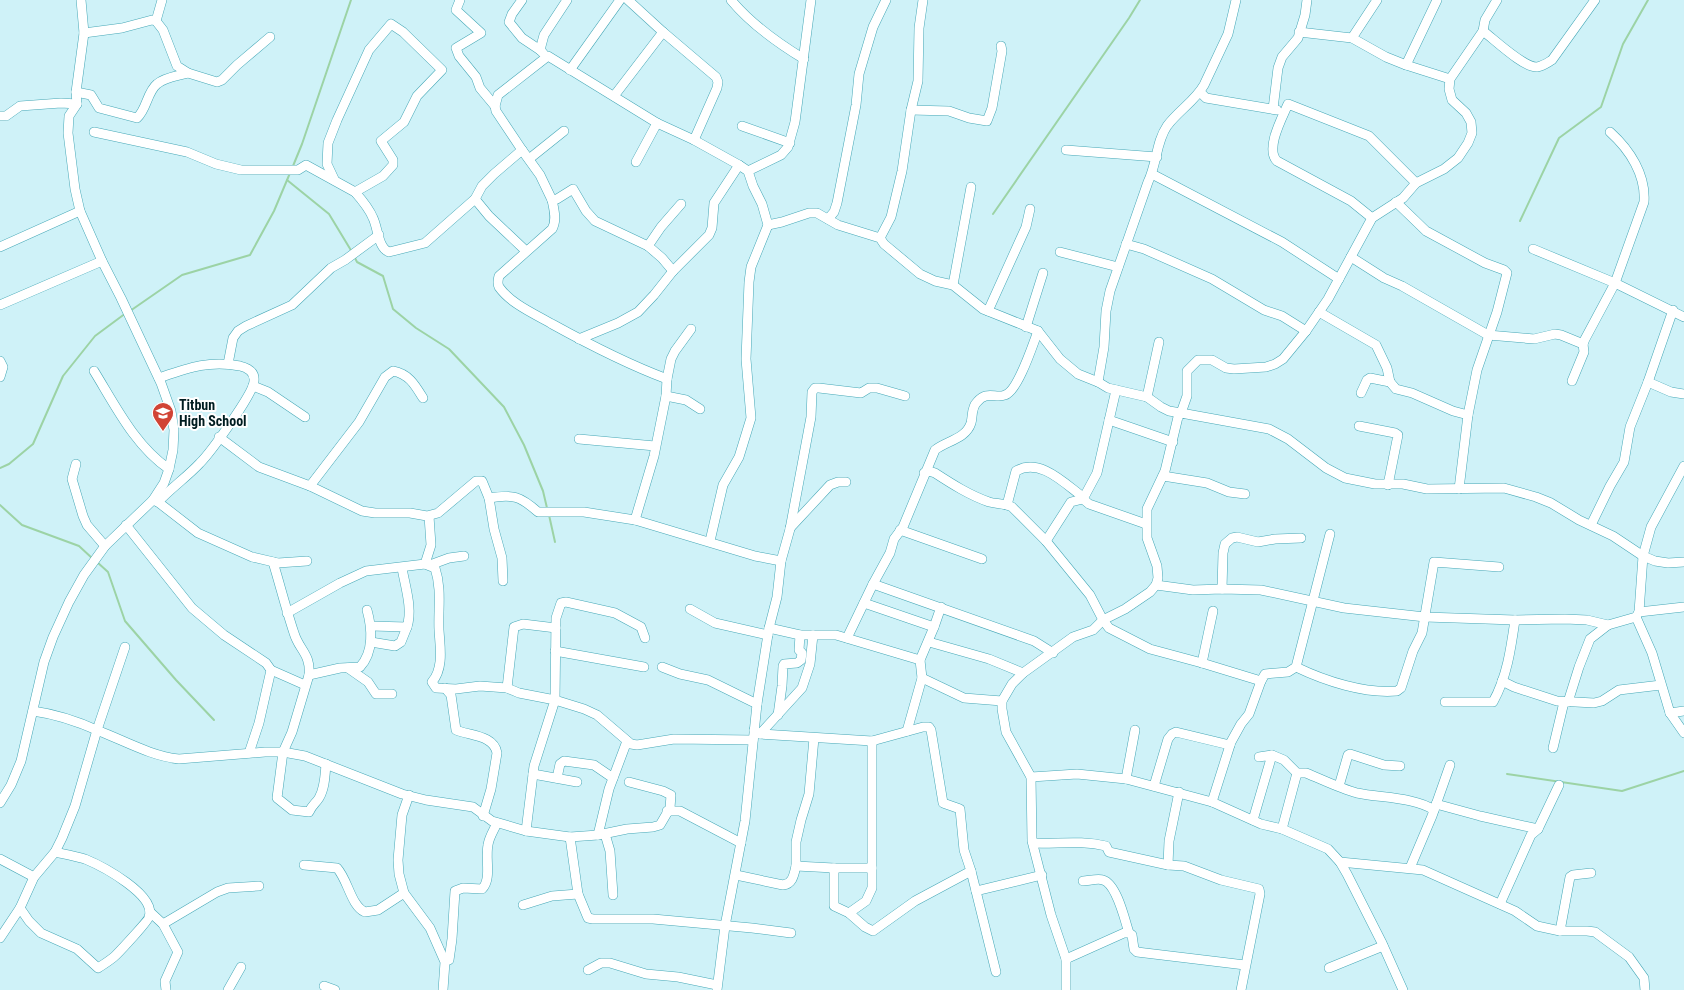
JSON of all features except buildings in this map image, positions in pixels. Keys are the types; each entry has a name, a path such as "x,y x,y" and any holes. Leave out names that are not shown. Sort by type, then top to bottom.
{"street":[{"path":"81,0 84,33 76,104 70,116 68,133 74,182 80,211 159,378 170,411 174,430 173,450 169,469 155,501"},
{"path":"156,21 162,0"},
{"path":"460,0 456,10 481,33 456,48 459,56 476,77 480,88 495,106 496,111 540,175 552,200 554,209 554,225 552,229 499,276 497,281 499,287 519,305 634,367 666,379"},
{"path":"522,0 508,22 522,38 570,70 657,123 694,140 748,171 762,204 768,225 751,267 749,282 746,359 751,418 739,458 723,485 710,541"},
{"path":"540,50 544,35 567,0"},
{"path":"570,70 620,0"},
{"path":"628,0 716,77 718,82 717,88 694,140"},
{"path":"731,0 748,19 780,44 804,58"},
{"path":"748,171 780,155 788,148 790,143 804,58 811,0"},
{"path":"828,219 834,212 837,203 856,105 859,74 874,27 886,0"},
{"path":"880,238 890,218 902,171 910,110 918,81 919,28 923,0"},
{"path":"1098,382 1110,291 1152,174 1163,133 1200,92 1228,34 1236,0"},
{"path":"1273,109 1278,68 1282,57 1298,38 1305,15 1307,0"},
{"path":"1352,38 1377,0"},
{"path":"1406,66 1437,0"},
{"path":"1066,990 1066,959 1051,915 1033,843 1031,778 1006,732 1002,701 1012,684 1024,673 1073,637 1093,630 1103,620 1126,609 1150,592 1156,585 1158,578 1157,566 1146,538 1147,509 1150,499 1163,476 1178,417 1187,396 1188,371 1198,360 1212,360 1226,368 1234,369 1266,367 1283,359 1306,332 1328,299 1372,218 1408,193 1416,183 1451,164 1458,158 1472,133 1471,122 1466,113 1452,100 1450,80 1483,31 1486,20 1497,0"},
{"path":"1483,31 1523,62 1535,67 1544,65 1552,60 1595,0"},
{"path":"84,33 122,28 152,20 156,21 163,30 177,66 188,73 217,82 222,80 270,37"},
{"path":"334,179 327,164 328,143 336,120 369,50 391,24 403,32 442,70 417,96 404,122 382,141 394,160 393,165 383,176 355,192"},
{"path":"614,96 663,32"},
{"path":"1300,32 1352,38 1386,58 1450,80"},
{"path":"910,110 950,111 969,118 987,121 992,108 1002,51 1001,46"},
{"path":"495,106 498,95 548,56"},
{"path":"173,78 177,66"},
{"path":"76,92 91,95 99,108 137,118 145,108 158,82 188,73"},
{"path":"1200,92 1206,98 1285,112"},
{"path":"0,116 6,116 20,106 61,103 76,104"},
{"path":"1372,218 1351,201 1277,161 1273,157 1272,151 1278,128 1288,104 1369,136 1416,183"},
{"path":"636,162 657,123"},
{"path":"742,126 790,143"},
{"path":"529,159 564,131"},
{"path":"94,132 188,152 216,164 241,170 298,170 306,164 355,192 374,219 382,246 385,251 389,252 425,243 475,199 482,186 522,150"},
{"path":"1572,381 1584,352 1583,344 1615,283 1644,202 1645,190 1636,165 1624,145 1610,132"},
{"path":"1066,150 1156,157"},
{"path":"579,338 638,312 654,295 709,235 712,228 714,203 739,165"},
{"path":"1152,174 1282,242 1339,278"},
{"path":"953,285 971,187"},
{"path":"552,200 573,189 586,211 595,221 648,246 674,271"},
{"path":"475,199 489,216 526,251"},
{"path":"1396,202 1426,231 1507,273 1497,312 1477,370 1468,415 1459,490"},
{"path":"648,246 661,227 681,204"},
{"path":"988,312 1026,227 1030,209"},
{"path":"0,247 80,211"},
{"path":"768,225 809,212 817,213 838,225 880,238 884,244 920,274 935,281 953,285 988,312 1038,331 1069,368 1078,374 1108,388 1147,397 1169,411 1273,431 1288,439 1335,474 1375,484 1459,490 1504,488 1536,496 1559,507 1579,520 1614,536 1643,556 1655,561 1668,563 1684,562"},
{"path":"228,364 233,338 238,331 292,305 331,268 379,235"},
{"path":"1126,244 1144,249 1212,279 1264,310 1282,316 1306,332"},
{"path":"1534,249 1615,283 1684,317"},
{"path":"1060,252 1118,267"},
{"path":"1351,257 1384,278 1402,286 1488,335 1534,339 1561,334 1583,344"},
{"path":"0,305 102,261"},
{"path":"1026,327 1042,273"},
{"path":"1591,525 1624,462 1630,427 1673,310"},
{"path":"1319,312 1376,345 1387,368 1390,382 1396,389 1412,393 1452,411 1468,415"},
{"path":"634,520 651,469 666,396 666,379 675,351 691,329"},
{"path":"847,638 900,530 935,450 963,434 970,425 973,408 977,401 984,396 1005,396 1011,391 1026,364 1038,331"},
{"path":"1147,397 1159,342"},
{"path":"0,361 3,367 0,377"},
{"path":"0,803 11,785 21,761 44,662 53,637 84,575 105,546 126,525 200,463 230,423 253,386 253,373 249,369 228,364 203,364 159,378"},
{"path":"94,370 130,428 158,462 169,469"},
{"path":"310,486 355,428 389,373 393,371 407,376 413,381 423,398"},
{"path":"1361,393 1367,380 1370,378 1390,382"},
{"path":"1648,382 1670,392 1684,394"},
{"path":"253,386 268,392 305,417"},
{"path":"588,970 601,963 610,963 646,974 678,977 717,987 725,926 741,843 755,735 757,704 781,561 790,529 811,417 813,390 819,388 861,393 869,388 878,388 905,396"},
{"path":"1046,540 1070,502 1083,498 1097,474 1116,390"},
{"path":"666,396 686,400 700,409"},
{"path":"1109,420 1173,442"},
{"path":"1359,426 1398,435 1388,484"},
{"path":"219,437 259,467 310,486 362,511 410,513 429,516 438,513 476,481 483,482 489,498 494,529 502,558 503,581"},
{"path":"579,439 655,446"},
{"path":"76,464 72,479 82,516 87,525 105,546"},
{"path":"1007,505 1016,471 1033,466 1061,479 1089,504 1146,524"},
{"path":"1684,466 1651,527 1643,556 1637,614 1652,653 1670,713 1684,733"},
{"path":"924,473 929,471 935,473 960,489 983,500 1007,505 1012,508 1046,540 1090,595 1103,620 1113,631 1142,645 1202,662 1261,682"},
{"path":"1163,476 1207,483 1228,492 1245,494"},
{"path":"790,529 830,485 846,482"},
{"path":"489,498 506,495 518,498 528,502 538,512 584,512 634,520 710,541 755,556 781,561"},
{"path":"155,501 198,533 252,557 278,563 307,561"},
{"path":"428,565 430,545 429,516"},
{"path":"126,525 192,608 224,635 266,663 272,670 305,685"},
{"path":"900,530 982,559"},
{"path":"1212,802 1230,745 1241,724 1249,714 1265,674 1288,672 1296,667 1330,534"},
{"path":"1222,588 1223,553 1225,544 1232,538 1237,537 1258,542 1301,538"},
{"path":"287,613 366,571 428,565 449,558 464,556"},
{"path":"273,562 294,636 309,660 310,675 305,685 292,732 283,752 276,798 292,810 309,812 324,784 326,764"},
{"path":"1296,667 1313,675 1352,687 1397,691 1401,688 1413,651 1422,633 1434,562 1499,567"},
{"path":"428,565 436,570 440,591 439,629 441,650 438,668 432,682 436,688 480,686 507,688 519,693 555,700 584,709 596,715 627,741 637,745 674,739 755,735 872,741 929,727 942,803 960,809 964,850 996,972"},
{"path":"371,642 394,646 401,642 409,620 409,606 402,568"},
{"path":"872,584 1034,641 1053,653"},
{"path":"1156,585 1193,590 1222,588 1261,590 1344,608 1425,617 1587,620 1608,625"},
{"path":"526,831 533,774 555,700 555,652 558,606 560,603 566,602 615,613 641,627 645,638"},
{"path":"864,602 934,628"},
{"path":"907,731 922,678 920,660 929,642 941,607"},
{"path":"1553,748 1566,702 1590,639 1608,625 1637,614 1684,607"},
{"path":"690,609 715,623 769,632 800,635 828,634 920,660"},
{"path":"310,675 360,667 364,663 371,642 371,626 367,610"},
{"path":"1202,662 1213,611"},
{"path":"1445,702 1493,702 1502,681 1508,659 1515,620"},
{"path":"507,688 514,627 523,624 556,628"},
{"path":"371,626 406,627"},
{"path":"778,715 783,666 784,664 797,663 801,660 802,652 799,650 800,635"},
{"path":"755,735 778,715 802,688 810,664 813,635"},
{"path":"929,642 999,662 1024,673"},
{"path":"0,938 20,908 34,877 55,852 75,806 97,730 125,647"},
{"path":"555,652 644,667"},
{"path":"662,667 680,674 708,680 757,704"},
{"path":"348,668 368,682 376,694 392,694"},
{"path":"249,753 259,723 272,670"},
{"path":"922,678 964,698 1002,701"},
{"path":"1502,681 1514,687 1566,702 1598,703 1619,690 1661,685"},
{"path":"445,688 451,695 456,730 488,740 496,749 491,789 483,816"},
{"path":"33,711 45,712 170,758 180,759 283,752 305,756 409,795 473,808 483,816 526,831 570,837 602,835 627,829 660,825 670,808 671,795 664,790 629,782"},
{"path":"1670,713 1684,711"},
{"path":"1126,779 1135,730"},
{"path":"1154,786 1168,738 1172,734 1176,732 1230,745"},
{"path":"736,875 786,885 792,880 796,866 796,842 809,794 814,738"},
{"path":"613,895 610,856 602,835 612,778 627,741"},
{"path":"849,913 866,900 872,888 872,741"},
{"path":"1340,786 1348,755 1350,754 1384,765 1400,766"},
{"path":"1253,820 1272,755"},
{"path":"1260,757 1272,755 1284,760 1297,773 1306,773 1356,793 1394,798 1538,829"},
{"path":"556,778 560,764 564,761 594,765 612,778"},
{"path":"1410,868 1450,765"},
{"path":"1282,829 1297,773"},
{"path":"533,774 577,782"},
{"path":"1031,778 1078,774 1126,779 1212,802 1328,849 1340,862 1403,990"},
{"path":"1500,904 1531,835 1538,829 1559,786"},
{"path":"1168,865 1169,841 1179,792"},
{"path":"409,795 402,815 398,860 399,874 404,893 430,928 445,962 443,990"},
{"path":"667,811 680,811 741,843"},
{"path":"449,960 455,891 463,888 482,889 485,886 488,880 487,846 498,822"},
{"path":"570,837 578,894 588,918 593,920 641,918 791,933"},
{"path":"1033,843 1094,843 1106,846 1109,852 1168,865 1184,866 1221,880 1256,888 1260,891 1240,990"},
{"path":"20,908 41,933 77,949 98,968 117,954 150,917 149,904 132,886 84,859 55,852"},
{"path":"0,859 34,877"},
{"path":"1340,862 1410,868 1432,874 1515,910 1537,926 1560,932 1587,931 1601,936 1629,956 1644,978 1645,990"},
{"path":"304,865 336,868 344,877 358,908 365,912 378,910 404,893"},
{"path":"796,866 872,868"},
{"path":"834,868 834,906 849,913 865,928 873,931 931,891 970,871"},
{"path":"1560,932 1570,877 1591,873"},
{"path":"976,891 1042,875"},
{"path":"1083,881 1102,879 1107,882 1120,904 1129,933 1132,935 1134,949 1137,952 1245,965"},
{"path":"163,924 217,892 228,888 259,886"},
{"path":"523,905 552,896 578,894"},
{"path":"150,912 163,924 178,952 165,981 166,990"},
{"path":"1066,959 1124,933 1129,933"},
{"path":"1329,968 1383,946"},
{"path":"228,990 241,967"},
{"path":"324,986 335,990"}],"waterway":[{"path":"293,166 351,0"},
{"path":"993,214 1140,0"},
{"path":"1520,221 1559,138 1601,107 1623,44 1648,0"},
{"path":"130,311 182,275 250,255 274,211 290,173"},
{"path":"287,180 329,214 352,252"},
{"path":"355,258 357,262 383,276 393,309 416,328 449,349 504,407 524,445 543,491 547,508"},
{"path":"0,468 9,464 33,444 63,376 95,336 126,313"},
{"path":"0,505 22,525 79,546 93,559"},
{"path":"549,515 555,542"},
{"path":"97,562 108,572 125,621 176,680 214,720"},
{"path":"1507,774 1622,791 1684,771"}],"place":[{"name":"Titbun High School","path":"163,432"}]}
